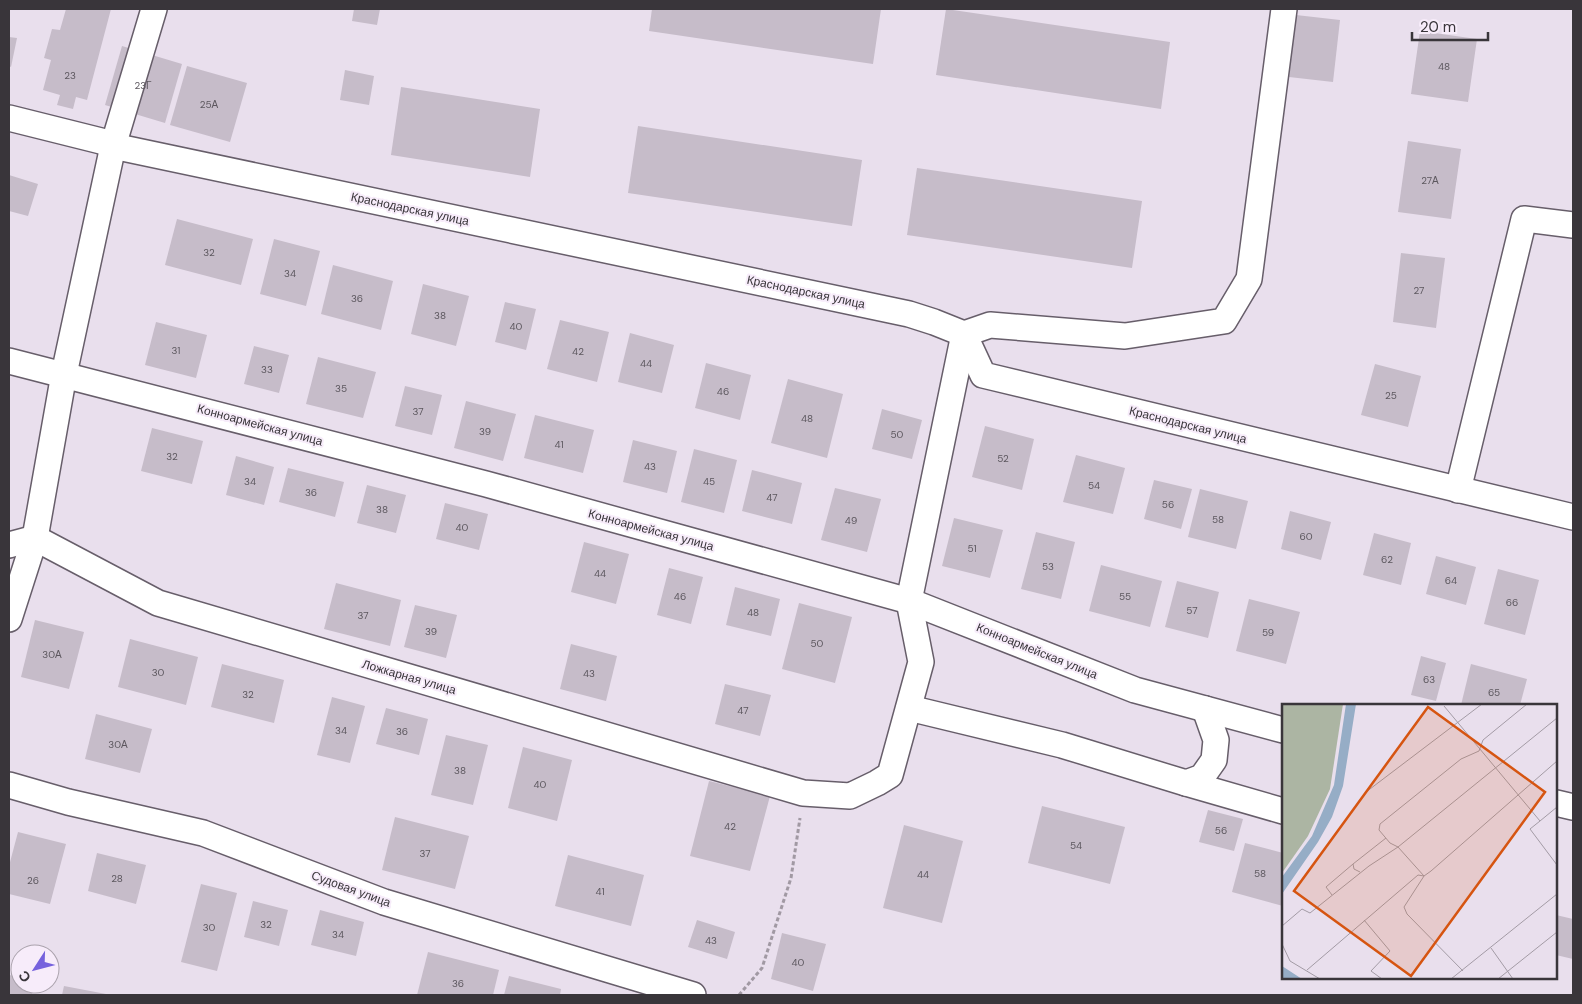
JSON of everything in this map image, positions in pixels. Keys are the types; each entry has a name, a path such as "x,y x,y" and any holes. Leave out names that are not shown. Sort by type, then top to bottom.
{"street":[{"path":"9,619 35,538 64,374 113,146 154,9"},
{"path":"909,600 964,334 990,325 1124,336 1224,321 1249,279 1284,9"},
{"name":"Краснодарская улица","path":"9,118 113,146 909,314 964,334 983,375 1573,517"},
{"path":"1458,490 1524,219 1573,225"},
{"name":"Конноармейская улица","path":"9,361 486,484 909,600 1135,690 1282,730"},
{"path":"9,545 35,538"},
{"name":"Ложкарная улица","path":"35,538 158,603 812,794 850,796 877,783 890,774 921,662 909,600"},
{"path":"909,708 1062,745 1282,811"},
{"path":"1186,783 1202,777 1214,760 1216,740 1205,708"},
{"name":"Судовая улица","path":"9,785 68,802 203,833 384,902 693,995"},
{"path":"1557,803 1573,807"}],"path":[{"path":"739,995 762,968 791,878 812,794"}],"building":[{"path":"66,9 111,9 87,100 76,97 73,109 57,105 60,95 43,90 51,60 44,58 52,29 60,30"},
{"path":"354,9 380,9 377,25 352,21"},
{"path":"652,9 881,9 873,64 649,31"},
{"path":"946,9 1170,42 1161,109 936,75"},
{"path":"1296,15 1340,20 1333,82 1289,77"},
{"path":"1420,31 1477,39 1468,102 1411,94"},
{"path":"9,37 17,38 11,67 9,66"},
{"path":"122,46 182,64 165,123 105,105"},
{"path":"187,66 247,83 230,142 170,125"},
{"path":"345,70 374,76 369,105 340,100"},
{"path":"401,87 540,109 530,177 391,155"},
{"path":"638,126 862,160 852,226 628,193"},
{"path":"1408,141 1461,149 1451,219 1398,212"},
{"path":"917,168 1142,201 1132,268 907,235"},
{"path":"9,175 38,184 28,216 9,211"},
{"path":"177,219 253,239 241,285 165,265"},
{"path":"274,239 320,251 306,306 260,294"},
{"path":"1401,253 1445,258 1436,328 1393,322"},
{"path":"333,265 393,281 381,330 321,314"},
{"path":"423,284 469,296 456,346 411,334"},
{"path":"505,302 536,309 526,350 495,342"},
{"path":"560,320 609,332 597,382 547,369"},
{"path":"156,322 207,335 196,378 145,365"},
{"path":"630,333 674,345 662,393 618,382"},
{"path":"254,346 289,355 279,393 244,384"},
{"path":"318,357 376,372 363,418 306,404"},
{"path":"706,363 751,375 740,420 695,408"},
{"path":"1375,364 1421,376 1408,427 1361,415"},
{"path":"788,379 843,394 827,458 771,443"},
{"path":"405,386 442,395 432,435 395,426"},
{"path":"466,401 516,414 503,461 454,448"},
{"path":"882,409 922,420 912,459 872,449"},
{"path":"535,415 594,430 583,473 524,458"},
{"path":"985,426 1034,439 1022,490 972,477"},
{"path":"152,428 203,441 192,484 141,471"},
{"path":"633,440 677,451 667,493 623,482"},
{"path":"694,449 737,460 724,513 681,502"},
{"path":"1076,455 1125,468 1113,514 1063,502"},
{"path":"236,456 274,467 264,505 226,495"},
{"path":"288,468 344,482 335,517 279,502"},
{"path":"752,470 802,483 792,524 742,511"},
{"path":"1154,480 1192,489 1181,529 1144,519"},
{"path":"367,485 406,495 396,533 357,523"},
{"path":"835,488 881,499 867,552 821,540"},
{"path":"1200,489 1248,501 1236,549 1188,537"},
{"path":"445,503 488,514 479,550 436,539"},
{"path":"1290,511 1331,522 1321,560 1281,549"},
{"path":"954,518 1003,530 990,578 942,566"},
{"path":"1036,532 1075,542 1061,599 1021,589"},
{"path":"1374,533 1411,543 1401,585 1363,575"},
{"path":"584,542 629,554 616,604 571,592"},
{"path":"1436,556 1476,567 1466,605 1426,594"},
{"path":"1101,565 1162,581 1150,627 1089,611"},
{"path":"669,568 703,577 691,624 657,615"},
{"path":"1498,569 1539,580 1525,635 1484,624"},
{"path":"1177,581 1219,592 1208,638 1165,627"},
{"path":"336,583 401,600 390,646 324,629"},
{"path":"735,587 780,599 771,636 726,625"},
{"path":"1249,599 1300,612 1286,664 1236,651"},
{"path":"799,603 852,617 835,683 782,669"},
{"path":"415,605 457,615 446,658 404,647"},
{"path":"35,620 84,632 69,689 21,677"},
{"path":"130,639 198,657 186,705 118,687"},
{"path":"571,644 617,656 606,701 560,689"},
{"path":"1421,656 1446,663 1436,701 1411,695"},
{"path":"222,664 284,680 274,723 211,707"},
{"path":"1471,664 1527,679 1520,704 1461,704"},
{"path":"725,684 771,695 760,736 715,724"},
{"path":"332,697 365,706 350,763 317,755"},
{"path":"386,708 428,719 419,755 376,744"},
{"path":"96,714 152,729 140,773 85,759"},
{"path":"446,735 488,745 473,805 431,795"},
{"path":"523,747 572,760 557,821 508,808"},
{"path":"709,781 770,796 750,871 690,856"},
{"path":"1042,806 1125,827 1110,884 1028,863"},
{"path":"1208,810 1243,819 1234,851 1199,842"},
{"path":"395,817 469,836 455,889 382,870"},
{"path":"904,825 963,841 942,923 883,908"},
{"path":"18,832 66,844 50,904 9,894 9,866"},
{"path":"1245,843 1282,853 1282,906 1232,892"},
{"path":"97,853 146,865 136,904 88,891"},
{"path":"568,855 644,875 631,926 555,906"},
{"path":"201,884 237,893 217,971 181,962"},
{"path":"253,901 288,910 279,946 244,937"},
{"path":"320,910 364,922 356,956 311,945"},
{"path":"1557,915 1573,919 1573,959 1557,955"},
{"path":"697,920 735,932 727,959 688,947"},
{"path":"782,933 826,944 813,991 771,979"},
{"path":"428,952 499,970 493,995 417,995"},
{"path":"9,975 10,994 32,994 32,995 9,995"},
{"path":"509,976 561,989 560,995 504,995"},
{"path":"64,986 106,994 106,995 62,995"}]}
